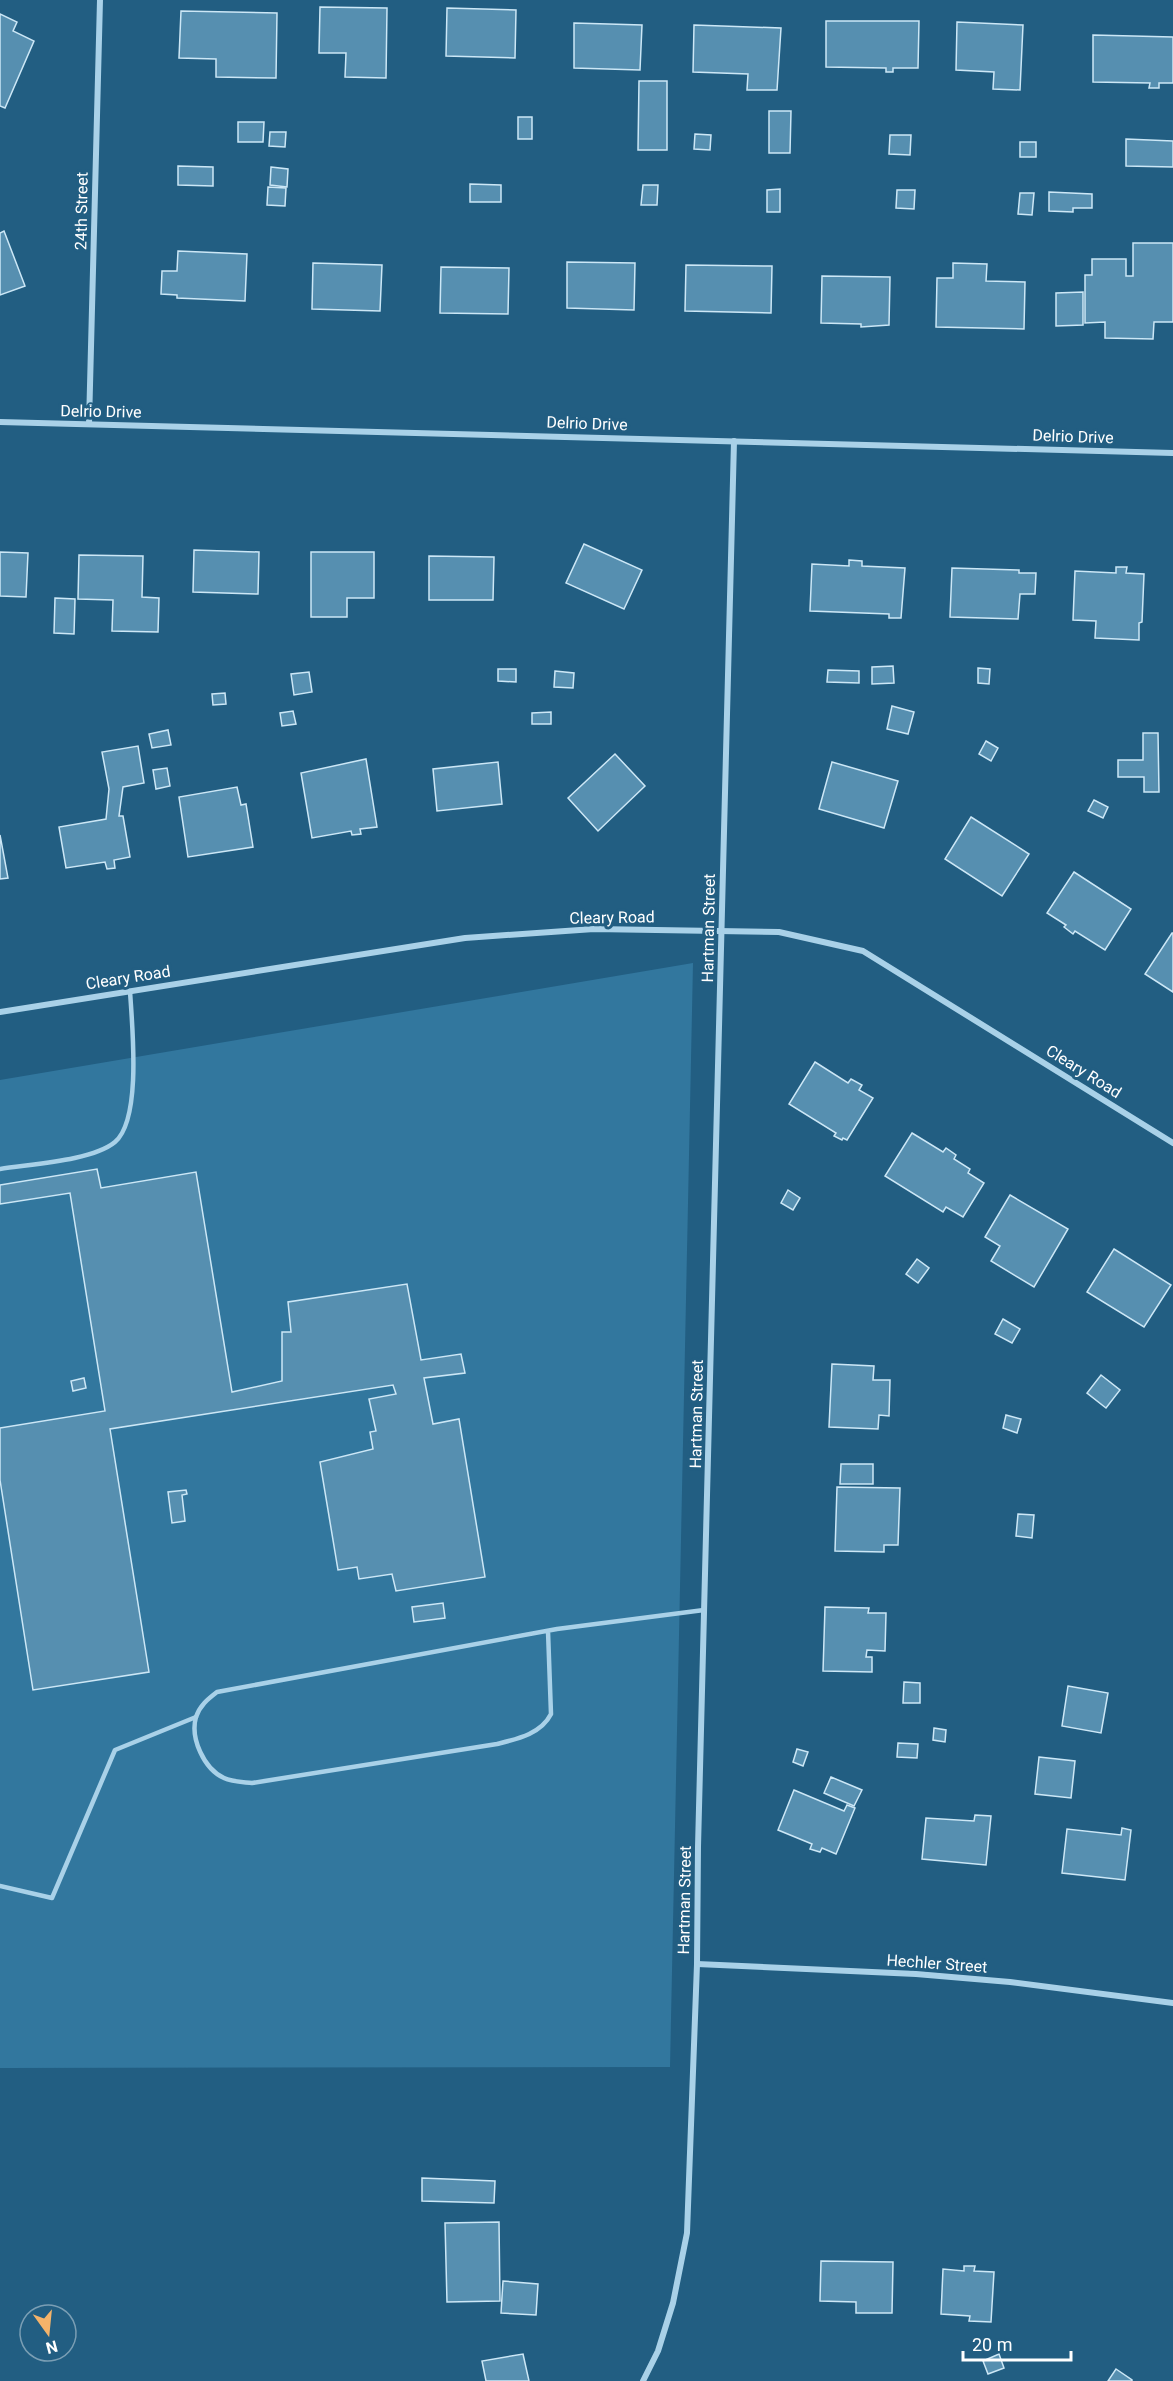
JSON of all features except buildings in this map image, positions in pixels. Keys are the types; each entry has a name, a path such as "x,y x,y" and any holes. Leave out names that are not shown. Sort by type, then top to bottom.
{"street":[{"name":"24th Street","path":"89,424 100,0"},
{"name":"Delrio Drive","path":"0,422 1173,453"},
{"name":"Hartman Street","path":"643,2381 658,2351 673,2303 687,2233 697,1964 734,441"},
{"name":"Cleary Road","path":"0,1012 465,938 594,929 779,932 863,951 1173,1143"},
{"name":"Hechler Street","path":"697,1964 916,1974 1010,1982 1173,2003"}],"lane":[{"path":"0,1169 89,1155 114,1143 124,1131 131,1101 134,1053 130,991"},
{"path":"548,1631 551,1714 547,1722 524,1737 498,1744 252,1783 225,1779 212,1770 200,1751 195,1733 196,1718 203,1702 217,1692 548,1631 704,1610"},
{"path":"0,1886 52,1898 115,1750 196,1718"}],"shaded area":[{"path":"693,963 670,2067 0,2068 0,1080"}]}
